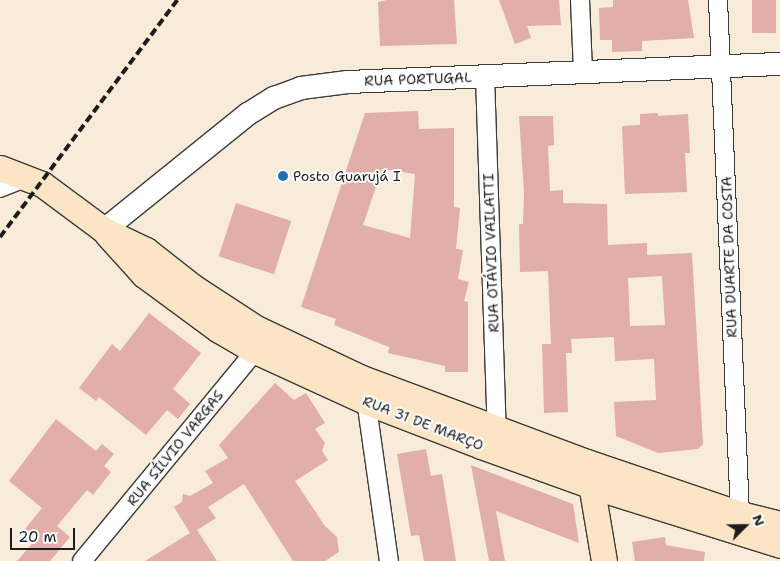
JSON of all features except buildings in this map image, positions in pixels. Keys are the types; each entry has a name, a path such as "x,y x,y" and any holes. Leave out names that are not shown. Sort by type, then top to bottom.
{"main road":[{"name":"RUA 31 DE MARÇO","path":"0,168 27,176 42,184 104,230 144,276 219,330 362,378 587,462 740,514 780,524"},
{"name":"RUA 31 DE MARÇO","path":"262,343 367,402 592,486 780,545"},
{"path":"587,462 604,561"}],"street":[{"path":"580,0 582,72"},
{"name":"RUA DUARTE DA COSTA","path":"718,0 740,514"},
{"name":"RUA PORTUGAL","path":"104,230 248,114 274,98 301,88 348,82 780,64"},
{"name":"RUA OTÁVIO VAILATTI","path":"485,76 497,430"},
{"path":"0,188 27,176"},
{"name":"RUA SÍLVIO VARGAS","path":"82,561 262,343"},
{"path":"362,378 389,561"}],"railway":[{"path":"0,237 177,0"}],"place":[{"name":"Posto Guarujá I","path":"283,176"}]}
